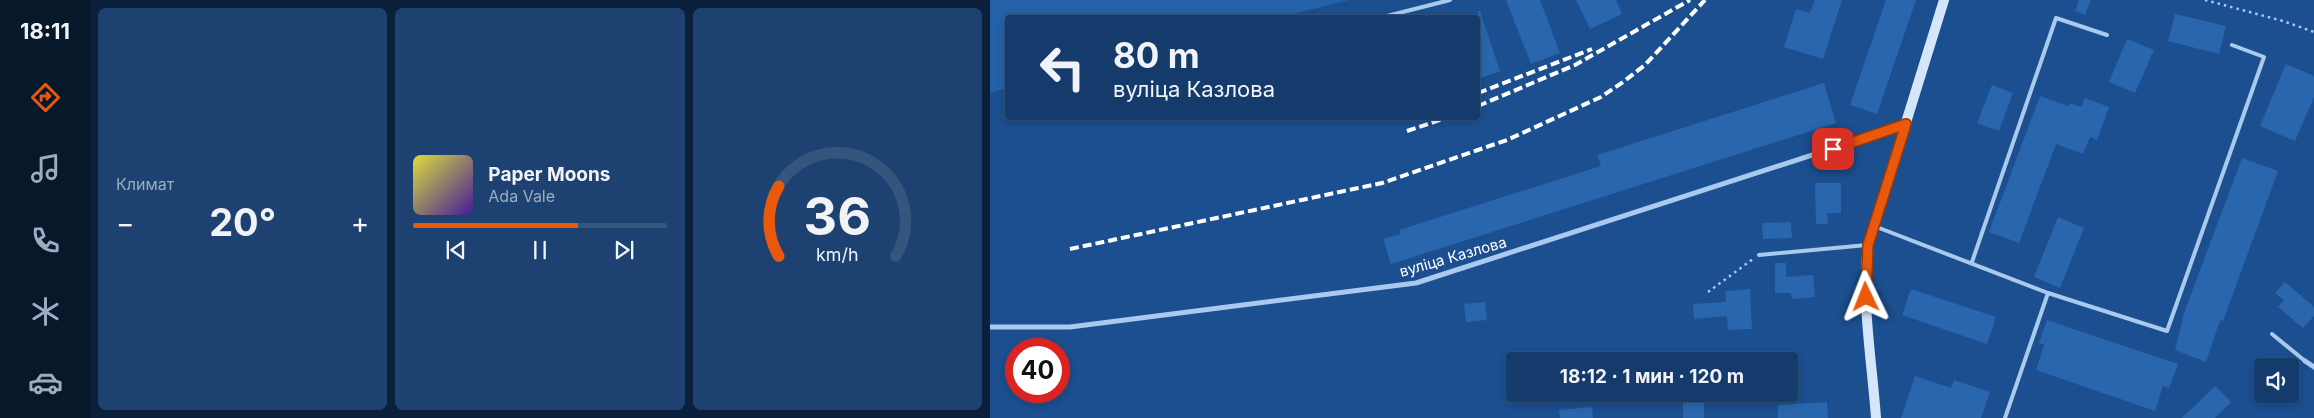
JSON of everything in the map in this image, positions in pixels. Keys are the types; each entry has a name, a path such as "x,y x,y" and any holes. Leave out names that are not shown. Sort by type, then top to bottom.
{"street":[{"path":"1876,418 1867,315 1866,279 1868,245 1944,0"},
{"name":"вуліца Казлова","path":"990,327 1070,327 1416,283 1906,124"},
{"path":"2305,361 2314,367"}],"lane":[{"path":"1390,15 1450,0"},
{"path":"1972,262 2056,18 2107,35"},
{"path":"1873,225 2048,292 2167,331 2264,57 2232,45"},
{"path":"1760,254 1868,245"},
{"path":"2005,418 2048,292"},
{"path":"2272,334 2305,361"}],"path":[{"path":"2205,0 2283,21 2314,32"},
{"path":"1708,292 1760,254"}],"shaded area":[{"path":"990,0 1349,0 1289,15 1005,15 1005,89 990,93"}],"building":[{"path":"1506,0 1540,0 1560,53 1531,64"},
{"path":"1576,0 1616,0 1622,14 1590,29"},
{"path":"1815,0 1842,0 1823,59 1784,47 1796,9 1810,13"},
{"path":"1886,0 1916,0 1877,114 1850,105"},
{"path":"2079,0 2091,0 2085,15 2075,11"},
{"path":"1478,11 1480,11 1500,71 1480,78 1480,15 1478,15"},
{"path":"2175,14 2226,26 2219,54 2168,41"},
{"path":"2127,39 2154,50 2135,93 2109,82"},
{"path":"2286,64 2314,76 2314,97 2295,141 2260,126"},
{"path":"1824,83 1836,123 1391,264 1383,239 1401,234 1399,230 1601,166 1597,155"},
{"path":"1992,85 2013,93 1999,131 1977,123"},
{"path":"2040,96 2068,106 2070,103 2081,107 2085,98 2109,107 2097,140 2090,137 2083,154 2056,144 2019,243 1989,232"},
{"path":"2242,158 2278,171 2223,321 2220,320 2206,362 2175,350 2184,313"},
{"path":"1815,183 1841,183 1841,213 1827,213 1828,224 1816,224"},
{"path":"2058,217 2084,228 2060,288 2034,277"},
{"path":"1791,222 1792,238 1763,239 1762,223"},
{"path":"1775,263 1786,263 1786,277 1813,275 1815,297 1792,299 1791,293 1775,293"},
{"path":"2285,282 2314,307 2314,316 2303,328 2278,307 2284,300 2275,293"},
{"path":"1750,289 1752,329 1728,330 1727,316 1694,319 1693,304 1726,302 1725,291"},
{"path":"1911,289 1996,317 1987,344 1902,315"},
{"path":"1485,302 1487,320 1466,322 1464,304"},
{"path":"2047,320 2178,364 2169,388 2163,386 2155,411 2036,370 2044,345 2039,343"},
{"path":"1915,376 1951,388 1954,380 1990,392 1981,418 1901,418"},
{"path":"2215,386 2231,402 2215,418 2182,418"},
{"path":"1683,402 1704,402 1704,418 1683,418"},
{"path":"1827,402 1828,418 1778,418 1778,405"},
{"path":"1592,407 1593,418 1560,418 1559,410"}],"railway":[{"path":"1480,105 1575,65 1690,0"},
{"path":"1070,249 1382,183 1507,140 1601,97 1623,82 1645,65 1705,0"},
{"path":"1480,92 1592,49"},
{"path":"1407,131 1440,120"}],"route":[{"path":"1833,149 1906,124 1883,191 1868,245 1866,297"}]}
